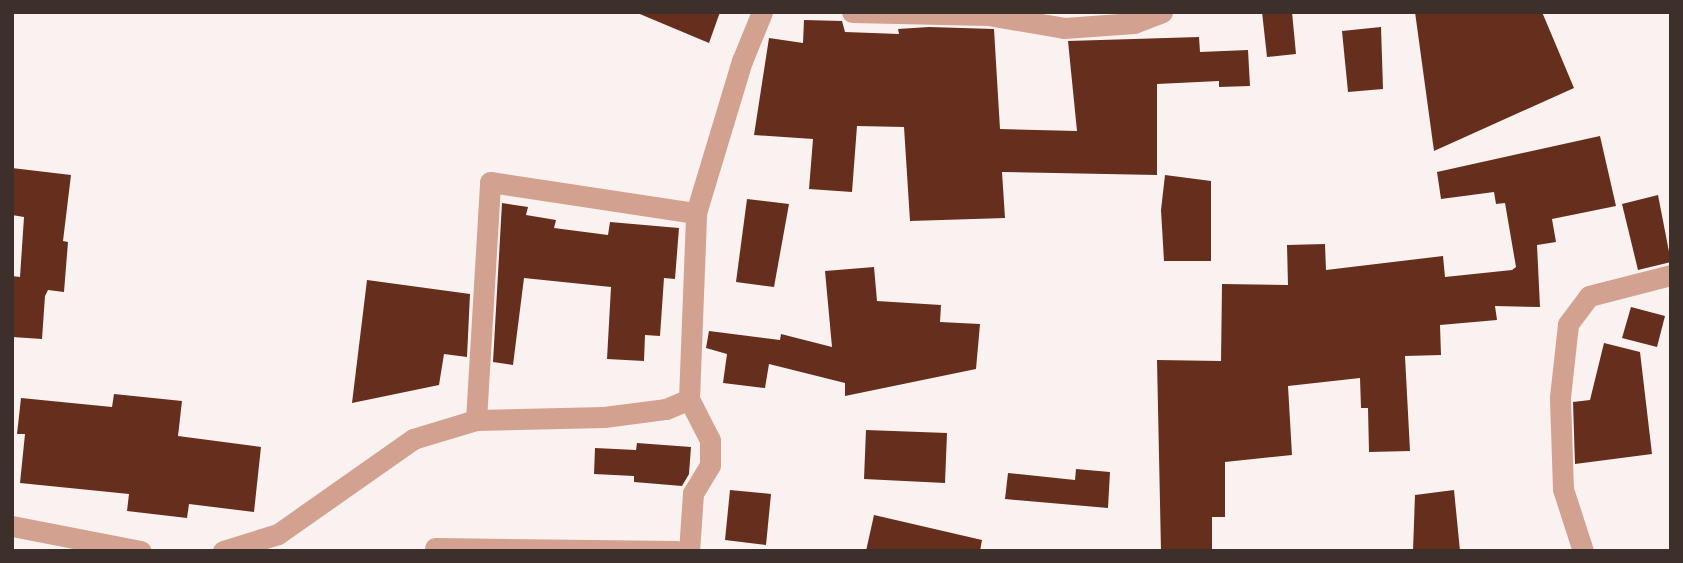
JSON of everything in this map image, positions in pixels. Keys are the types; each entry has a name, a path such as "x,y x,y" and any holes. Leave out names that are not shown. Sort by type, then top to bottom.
{"street":[{"path":"689,551 693,493 710,465 710,440 688,399 696,213 742,61 762,12"},
{"path":"852,12 989,15 1064,28 1134,23 1162,12"},
{"path":"476,420 490,182 696,213"},
{"path":"1583,551 1563,489 1560,397 1568,324 1588,296 1671,275"},
{"path":"223,551 278,534 413,439 476,420 604,417 666,409 688,399"},
{"path":"12,526 141,551"},
{"path":"435,548 677,551"}],"building":[{"path":"635,12 720,12 709,43"},
{"path":"1262,12 1292,12 1296,54 1267,57"},
{"path":"1415,12 1542,12 1574,88 1434,151"},
{"path":"804,20 842,21 845,32 899,34 898,29 929,27 994,29 1000,129 1077,131 1068,41 1199,37 1200,52 1248,50 1250,86 1219,87 1219,81 1157,84 1157,175 1002,172 1005,218 910,221 904,127 857,126 852,192 809,189 813,139 754,135 769,38 803,43"},
{"path":"1381,27 1383,89 1348,92 1342,31"},
{"path":"1600,136 1616,206 1552,219 1556,242 1537,245 1540,307 1495,306 1497,320 1440,325 1441,355 1405,356 1410,451 1369,452 1368,408 1361,408 1360,378 1288,386 1292,455 1225,462 1225,517 1212,517 1212,551 1161,551 1157,360 1221,361 1222,284 1288,285 1287,245 1325,244 1326,270 1443,256 1445,277 1512,270 1516,267 1505,203 1496,204 1494,192 1441,199 1437,172"},
{"path":"12,168 71,175 63,241 68,242 64,292 48,290 45,296 42,339 12,337 12,276 20,277 24,217 12,215"},
{"path":"1165,175 1211,181 1211,261 1164,261 1161,210"},
{"path":"1658,195 1671,262 1638,270 1622,204"},
{"path":"747,199 789,204 774,287 736,282"},
{"path":"502,203 528,207 526,215 556,220 554,228 608,235 610,222 679,228 675,279 664,278 660,336 645,335 644,361 607,359 611,287 524,278 513,365 493,362"},
{"path":"874,267 877,301 941,305 940,322 980,324 976,369 845,396 845,383 769,364 765,388 723,383 727,354 706,348 709,331 780,340 781,334 832,347 825,271"},
{"path":"367,280 470,294 467,357 444,354 439,385 352,403"},
{"path":"1631,307 1665,316 1657,347 1622,338"},
{"path":"1604,343 1640,352 1652,454 1575,464 1573,402 1590,400"},
{"path":"114,394 182,401 178,436 261,447 254,512 189,504 187,518 127,511 129,494 20,483 25,434 17,434 21,398 112,407"},
{"path":"866,430 947,433 945,483 864,479"},
{"path":"637,443 691,447 689,474 682,486 634,482 634,476 594,474 595,448 636,450"},
{"path":"1076,469 1110,472 1108,508 1005,499 1008,473 1075,480"},
{"path":"730,490 771,494 766,545 725,540"},
{"path":"1454,490 1460,551 1413,551 1415,495"},
{"path":"874,515 982,540 980,551 866,551"}]}
